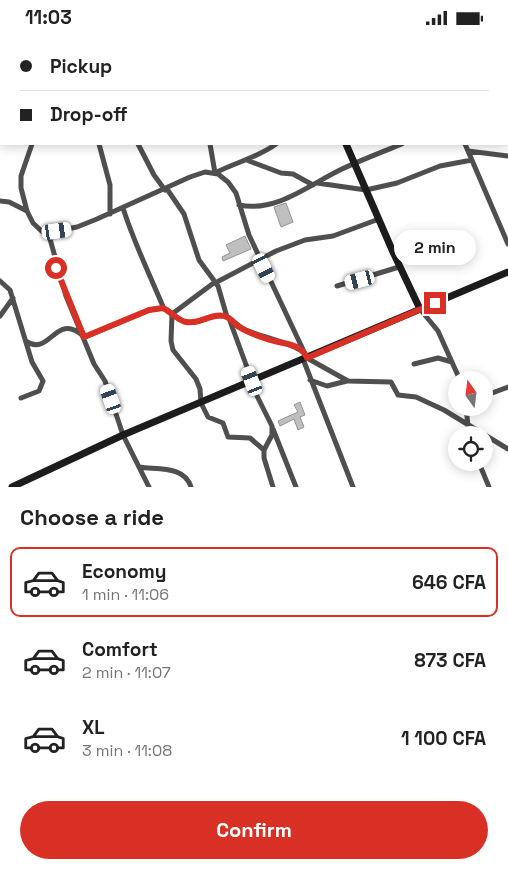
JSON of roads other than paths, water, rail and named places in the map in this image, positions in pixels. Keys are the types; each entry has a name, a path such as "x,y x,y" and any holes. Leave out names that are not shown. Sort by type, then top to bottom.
{"street":[{"path":"32,145 21,176 21,188 27,211 33,223 50,239"},
{"path":"99,145 110,185 110,214"},
{"path":"139,145 154,175 184,215 199,260 215,282 251,381 272,425 296,487"},
{"path":"210,145 215,173 232,187 246,229 305,357 309,379 353,487"},
{"path":"150,487 124,435 105,381 94,364 61,283 50,239 52,232 77,227 190,177 204,172 215,173 253,158 274,145"},
{"path":"346,145 420,309 434,324 456,371"},
{"path":"239,205 255,208 270,204 354,164 400,145"},
{"path":"465,145 508,244"},
{"path":"468,151 508,156"},
{"path":"244,160 262,164 281,173 292,174 314,184 366,190 397,183 440,166 472,160"},
{"path":"0,201 10,202 27,211"},
{"path":"123,208 133,242 146,265 164,309"},
{"path":"172,313 196,298 215,282 260,258 305,241 333,236 379,219"},
{"path":"502,231 508,228"},
{"path":"337,286 400,267"},
{"path":"12,487 124,435 508,272"},
{"path":"0,281 10,290 14,298 32,362 43,381 43,386 39,391 21,398"},
{"path":"0,316 14,298"},
{"path":"84,337 149,310 164,309 172,313 177,319 191,323 198,323 215,316 228,318 239,327 267,339 294,346 305,357 348,381"},
{"path":"172,313 171,341 173,350 196,379 201,403 208,417 223,423 228,437 250,438 264,450"},
{"path":"25,341 29,344 40,344 46,342 58,330 70,328 76,330 84,337"},
{"path":"414,364 438,358 452,362"},
{"path":"309,379 327,386 348,381 391,382 398,395 416,397 456,416 508,449"},
{"path":"493,393 508,387"},
{"path":"467,416 468,425"},
{"path":"272,425 272,435 264,450 266,468 273,487"},
{"path":"139,467 175,471 188,479 191,487"},
{"path":"482,471 489,487"}]}
